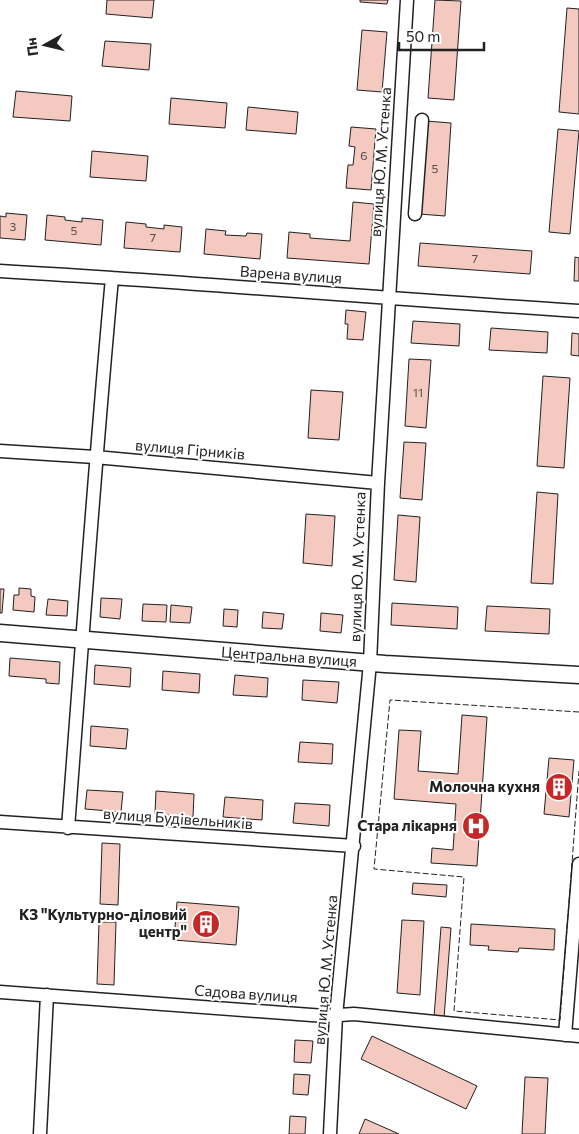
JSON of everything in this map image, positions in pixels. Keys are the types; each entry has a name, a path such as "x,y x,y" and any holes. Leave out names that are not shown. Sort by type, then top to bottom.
{"main road":[{"name":"Центральна вулиця","path":"0,632 83,641 370,663 579,675"}],"street":[{"name":"вулиця Ю. М. Устенка","path":"330,1134 336,1016 354,846 370,663 378,483 407,0"},
{"path":"415,214 422,120"},
{"name":"Варена вулиця","path":"0,272 112,278 579,311"},
{"path":"68,828 95,457 112,278"},
{"name":"вулиця Гірників","path":"0,451 95,457 378,483"},
{"name":"вулиця Будівельників","path":"0,822 354,846"},
{"path":"565,1036 579,864"},
{"name":"Садова вулиця","path":"0,992 336,1016 354,1014 579,1036"},
{"path":"40,1134 47,995"}],"building":[{"path":"107,0 154,0 152,18 106,14"},
{"path":"360,0 388,0 387,4 360,2"},
{"path":"435,0 461,1 454,100 428,98"},
{"path":"567,8 579,9 579,114 559,112"},
{"path":"362,30 387,32 382,92 357,90"},
{"path":"105,41 151,44 149,70 102,66"},
{"path":"16,91 72,96 70,121 13,117"},
{"path":"171,98 227,103 225,128 169,124"},
{"path":"248,107 298,112 296,134 246,130"},
{"path":"426,121 451,123 445,216 419,214"},
{"path":"351,127 376,129 371,190 346,188 348,165 353,165 355,147 349,146"},
{"path":"558,129 579,131 570,234 549,232"},
{"path":"92,151 148,156 146,181 90,177"},
{"path":"353,202 374,204 369,264 287,258 289,232 310,234 310,238 350,241"},
{"path":"6,213 27,215 25,240 0,238 0,216 6,217"},
{"path":"47,215 65,217 65,220 82,222 82,218 103,220 101,245 45,240"},
{"path":"126,222 146,224 146,227 164,229 164,225 182,227 180,252 124,248"},
{"path":"206,229 226,231 225,235 246,236 247,233 262,234 260,259 204,254"},
{"path":"420,243 532,251 530,274 418,266"},
{"path":"575,257 579,258 579,281 574,281"},
{"path":"346,310 366,312 363,340 347,339 348,324 345,324"},
{"path":"413,321 460,324 459,346 411,343"},
{"path":"491,328 548,332 547,353 489,350"},
{"path":"572,333 579,334 579,356 571,355"},
{"path":"409,359 431,360 426,428 405,426"},
{"path":"543,376 570,378 564,468 537,466"},
{"path":"311,390 343,392 339,440 308,438"},
{"path":"404,442 426,443 422,500 400,498"},
{"path":"537,492 558,494 553,584 531,583"},
{"path":"306,514 335,516 332,566 303,563"},
{"path":"398,515 420,517 416,582 394,580"},
{"path":"19,588 31,589 31,596 35,597 34,612 13,610 14,595 19,595"},
{"path":"0,589 4,589 2,613 0,613"},
{"path":"101,598 122,599 120,619 100,617"},
{"path":"48,599 68,601 67,616 46,615"},
{"path":"392,603 458,607 457,629 391,625"},
{"path":"143,604 167,605 166,622 142,621"},
{"path":"171,605 192,607 190,623 170,622"},
{"path":"487,606 550,609 549,634 485,631"},
{"path":"224,609 238,610 237,627 223,626"},
{"path":"263,612 284,614 282,629 262,628"},
{"path":"321,613 343,615 341,633 320,631"},
{"path":"10,658 60,662 59,684 46,683 46,679 9,676"},
{"path":"95,665 131,668 130,687 94,684"},
{"path":"163,671 200,674 199,693 162,690"},
{"path":"235,675 268,678 267,697 233,695"},
{"path":"303,680 339,682 337,703 302,700"},
{"path":"462,715 487,717 477,866 431,863 432,848 453,850 456,804 394,799 399,730 421,731 418,771 458,774"},
{"path":"91,726 128,729 126,749 90,746"},
{"path":"300,742 333,744 332,764 298,762"},
{"name":"Молочна кухня","path":"549,758 574,760 569,817 544,814"},
{"path":"87,790 123,792 121,812 85,809"},
{"path":"156,791 194,794 193,817 155,814"},
{"path":"225,797 263,800 262,820 223,817"},
{"path":"295,803 330,805 329,826 293,823"},
{"path":"102,843 120,844 118,905 100,904"},
{"path":"413,883 447,885 446,897 412,894"},
{"name":"КЗ \"Культурно-діловий центр\"","path":"177,902 239,907 236,945 174,940"},
{"path":"402,920 424,921 420,995 397,993"},
{"path":"99,922 116,922 114,985 97,984"},
{"path":"471,924 555,929 554,950 519,948 518,952 488,950 489,946 470,945"},
{"path":"441,927 451,928 444,1018 434,1017"},
{"path":"372,1036 477,1086 466,1109 361,1059"},
{"path":"295,1040 313,1041 311,1063 294,1062"},
{"path":"294,1074 310,1075 308,1095 293,1094"},
{"path":"525,1077 548,1078 545,1134 522,1134"},
{"path":"290,1116 306,1117 305,1134 289,1134"},
{"path":"365,1119 399,1134 359,1134"}],"fence":[{"path":"579,712 390,700 374,869 464,877 454,1011 560,1020 579,771"}],"place":[{"name":"Молочна кухня","path":"559,787"},
{"name":"Стара лікарня","path":"476,826"},
{"name":"КЗ \"Культурно-діловий центр\"","path":"206,924"}]}
